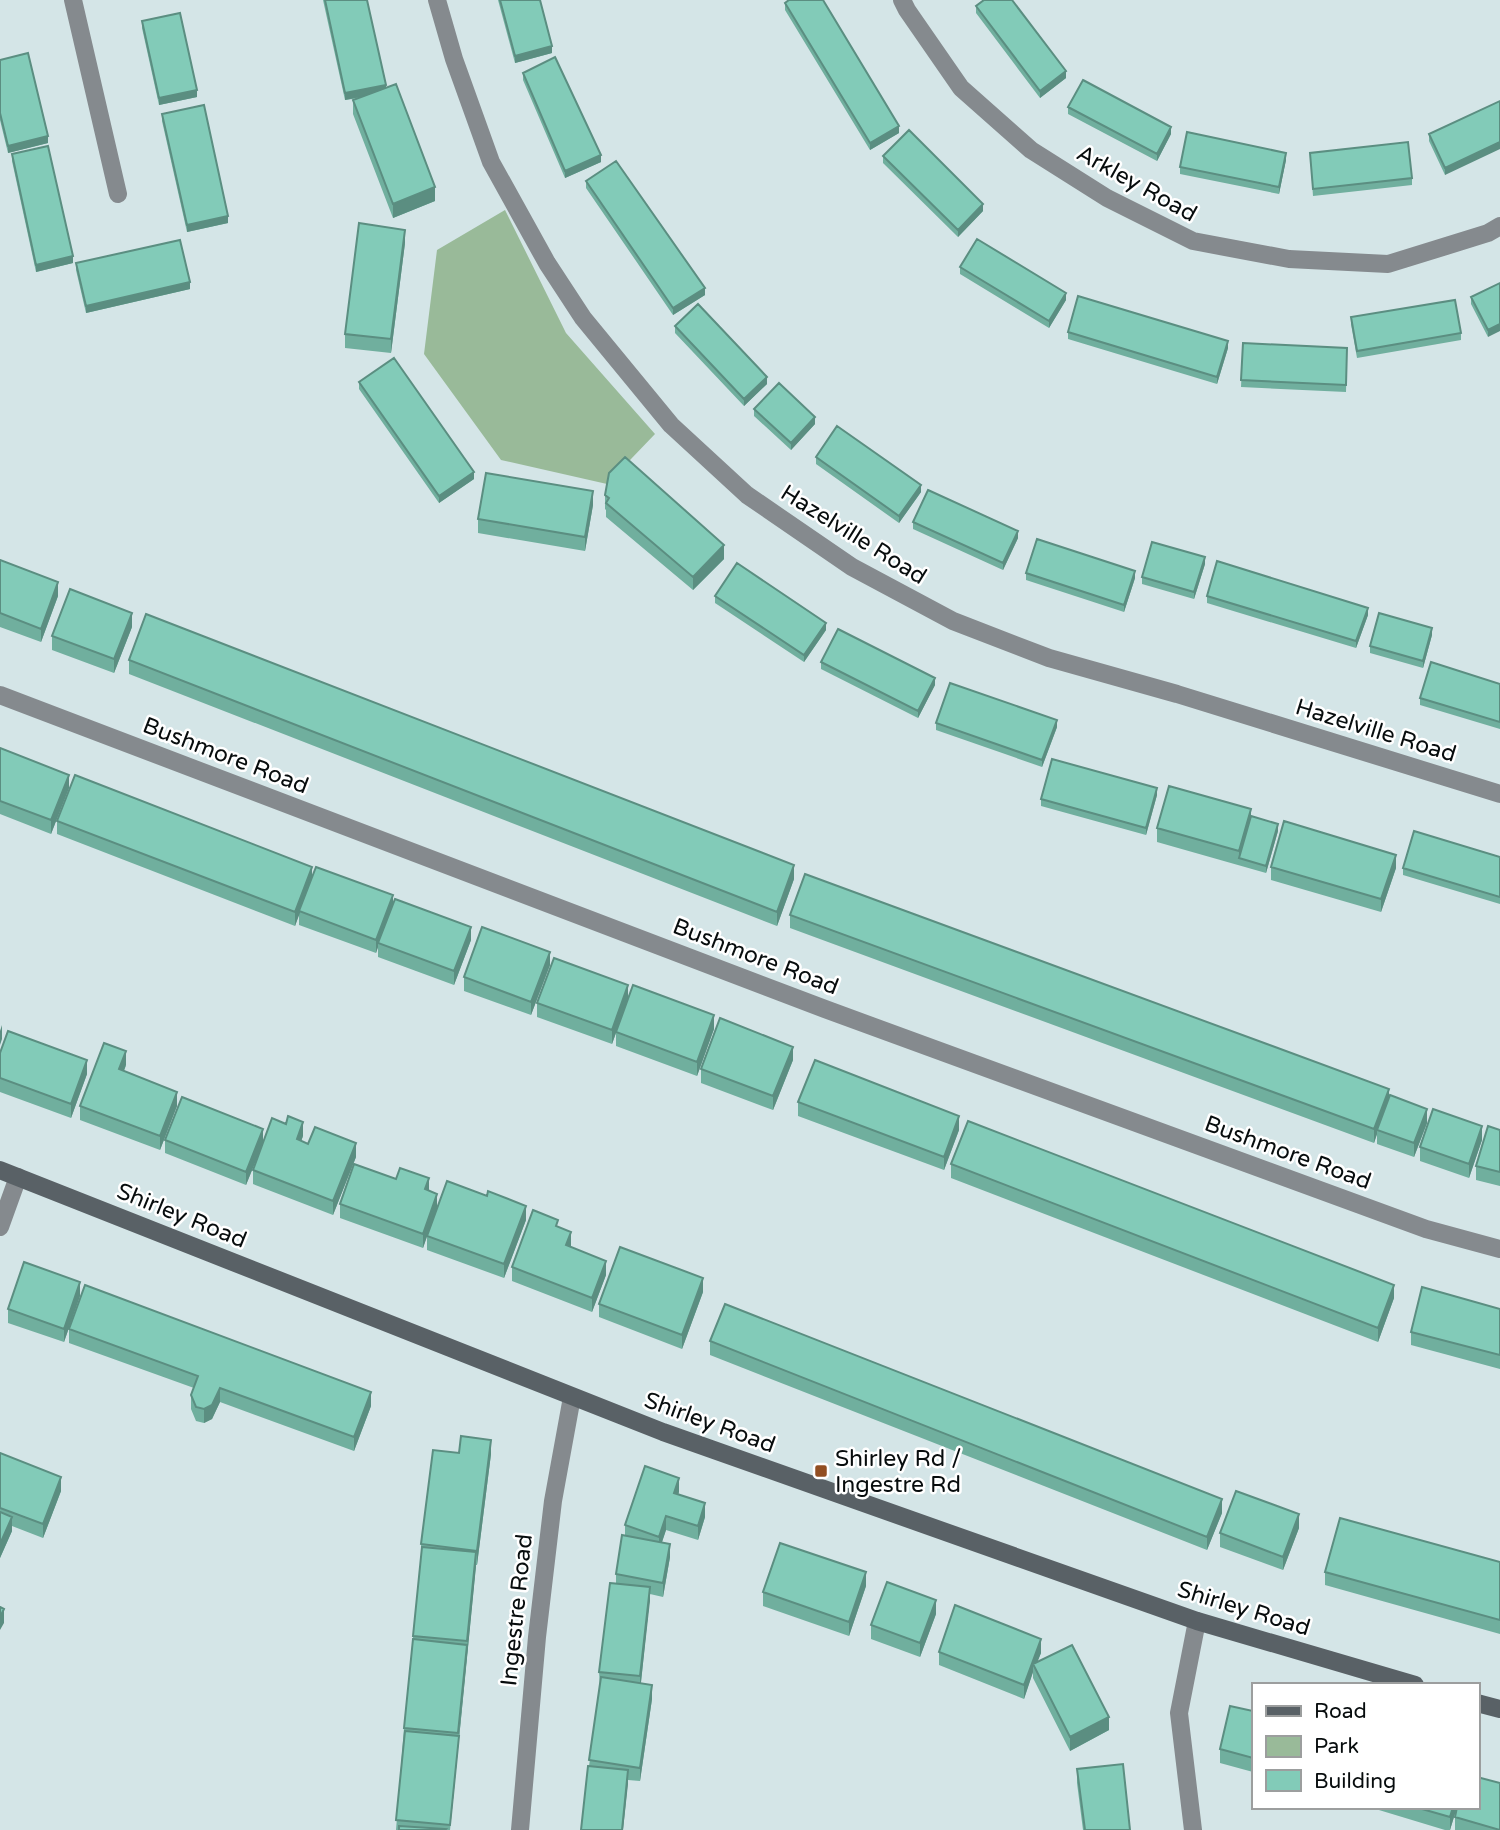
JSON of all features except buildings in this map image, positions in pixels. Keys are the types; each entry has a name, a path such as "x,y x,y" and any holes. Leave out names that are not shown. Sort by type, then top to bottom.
{"street":[{"path":"73,0 118,194"},
{"name":"Hazelville Road","path":"437,0 454,59 491,162 547,263 583,318 671,425 747,495 852,567 953,621 1049,658 1177,694 1500,794"},
{"name":"Arkley Road","path":"902,0 961,88 1031,150 1107,198 1192,241 1289,259 1388,264 1488,233 1500,226"},
{"name":"Bushmore Road","path":"0,695 825,1009 1426,1229 1500,1249"},
{"name":"Shirley Road","path":"0,1170 676,1437 1197,1621 1408,1683"},
{"path":"0,1227 18,1177"},
{"name":"Ingestre Road","path":"520,1830 537,1637 553,1501 572,1397"},
{"path":"1194,1830 1179,1713 1197,1621"},
{"path":"1479,1704 1500,1709"}],"green space":[{"path":"505,210 566,333 655,434 607,484 501,460 424,354 437,250"}],"place":[{"name":"Shirley Rd / Ingestre Rd","path":"821,1471"}]}
